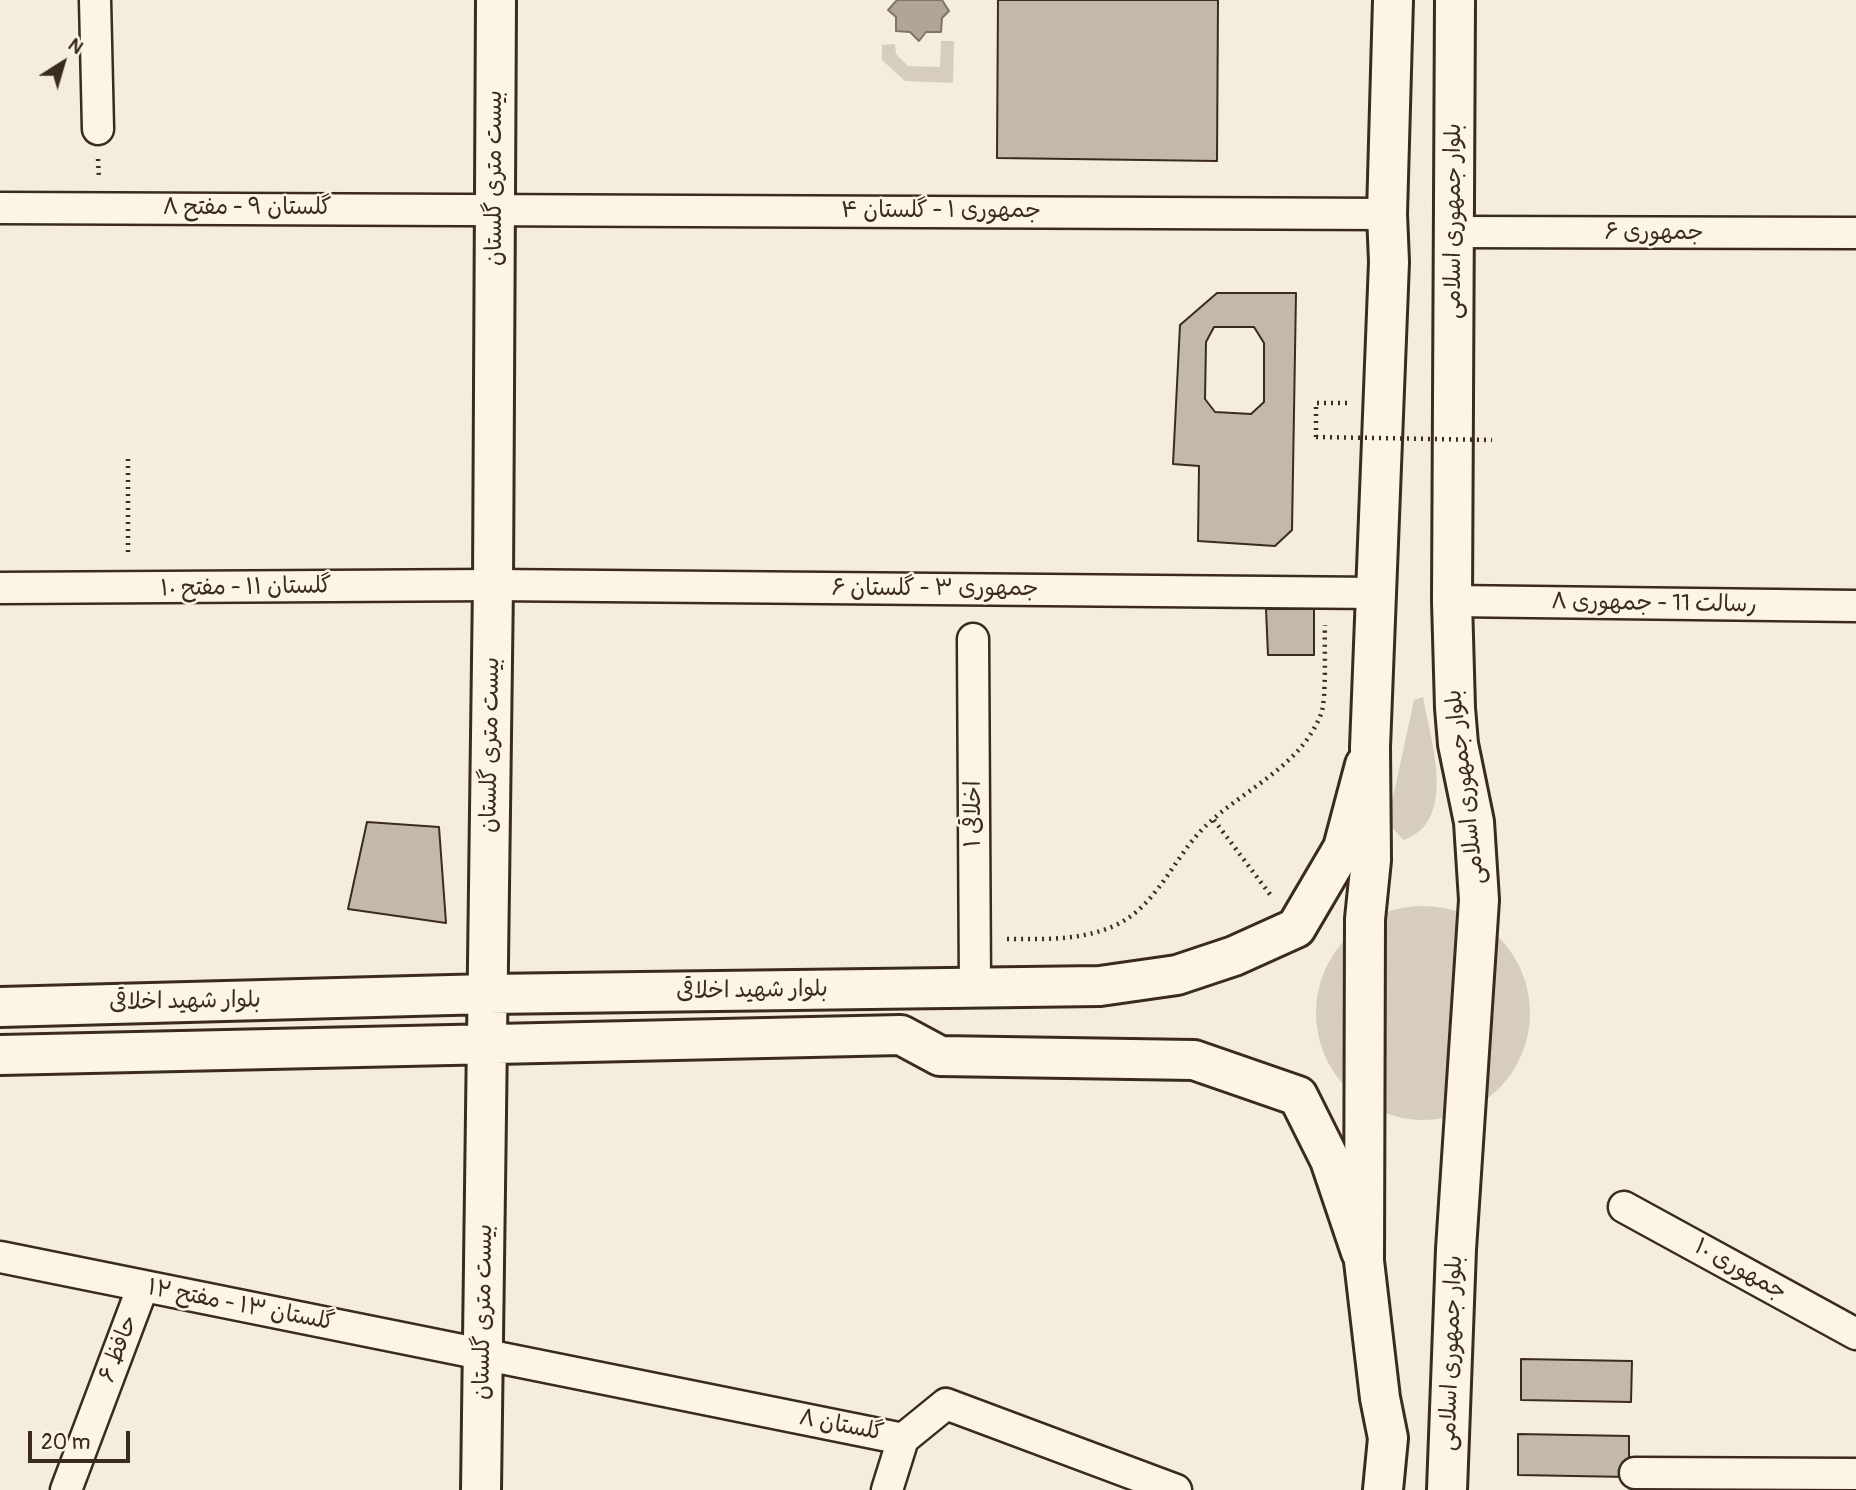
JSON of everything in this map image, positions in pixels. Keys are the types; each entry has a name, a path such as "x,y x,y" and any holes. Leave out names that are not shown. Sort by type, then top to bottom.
{"main road":[{"name":"بیست متری گلستان","path":"481,1490 493,585 496,0"},
{"path":"1382,1490 1388,1438 1380,1398 1364,1261 1365,919 1371,860 1370,747 1389,262 1387,214 1391,9"},
{"name":"بلوار جمهوری اسلامی","path":"1447,1490 1456,1248 1479,900 1474,822 1458,744 1452,601 1453,232 1458,10"},
{"path":"1296,928 1343,848 1370,747"},
{"name":"بلوار شهید اخلاقی","path":"0,1007 488,994 1100,986 1177,975 1234,956 1296,928"},
{"name":"بلوار شهید اخلاقی","path":"0,1055 901,1035 940,1056 1194,1060 1298,1096 1330,1160 1364,1261"}],"street":[{"path":"94,0 98,129"},
{"name":"گلستان ۹ - مفتح ۸","path":"0,208 495,208"},
{"name":"جمهوری ۱ - گلستان ۴","path":"495,208 1387,214"},
{"name":"جمهوری ۶","path":"1453,232 1856,233"},
{"name":"گلستان ۱۱ - مفتح ۱۰","path":"0,588 493,585"},
{"name":"جمهوری ۳ - گلستان ۶","path":"493,585 1377,593"},
{"name":"رسالت 11 - جمهوری ۸","path":"1452,601 1856,606"},
{"name":"اخلاقی ۱","path":"973,639 975,989"},
{"name":"جمهوری ۱۰","path":"1624,1206 1856,1334"},
{"name":"گلستان ۱۳ - مفتح ۱۲","path":"0,1257 483,1355"},
{"name":"حافظ ۶","path":"66,1490 143,1286"},
{"name":"گلستان ۸","path":"483,1355 903,1439 946,1404 1176,1490"},
{"path":"887,1490 903,1439"},
{"path":"1634,1473 1856,1474"}],"path":[{"path":"98,129 100,208"},
{"path":"1316,403 1316,437 1492,440"},
{"path":"128,459 128,589"},
{"path":"975,940 1084,938 1119,924 1145,904 1197,835 1293,757 1322,712 1325,592"},
{"path":"1214,820 1296,928"}],"shaded area":[{"path":"897,0 942,0 949,11 942,18 941,32 926,32 919,41 910,32 896,31 896,17 888,10"},
{"path":"941,41 954,41 953,83 905,81 882,60 882,45 895,44 896,54 908,66 940,67"},
{"path":"1423,697 1435,756 1436,798 1431,816 1420,830 1403,840 1392,827 1390,811 1414,700"},
{"path":"1423,906 1464,914 1482,924 1498,938 1512,954 1522,972 1530,1013 1522,1054 1512,1072 1498,1088 1482,1102 1464,1112 1423,1120 1382,1112 1364,1102 1348,1088 1334,1072 1324,1054 1316,1013 1324,972 1334,954 1348,938 1364,924 1382,914"}],"building":[{"path":"998,0 1218,0 1217,161 997,158"},
{"path":"1217,293 1296,293 1292,530 1275,546 1198,541 1199,466 1173,464 1180,325","holes":["1214,327 1254,327 1264,343 1264,402 1251,414 1215,412 1205,399 1206,342"]},
{"path":"1266,609 1314,609 1314,655 1268,655"},
{"path":"367,822 439,827 446,923 348,909"},
{"path":"1521,1359 1632,1361 1631,1402 1521,1400"},
{"path":"1518,1434 1629,1436 1629,1477 1518,1475"}]}
